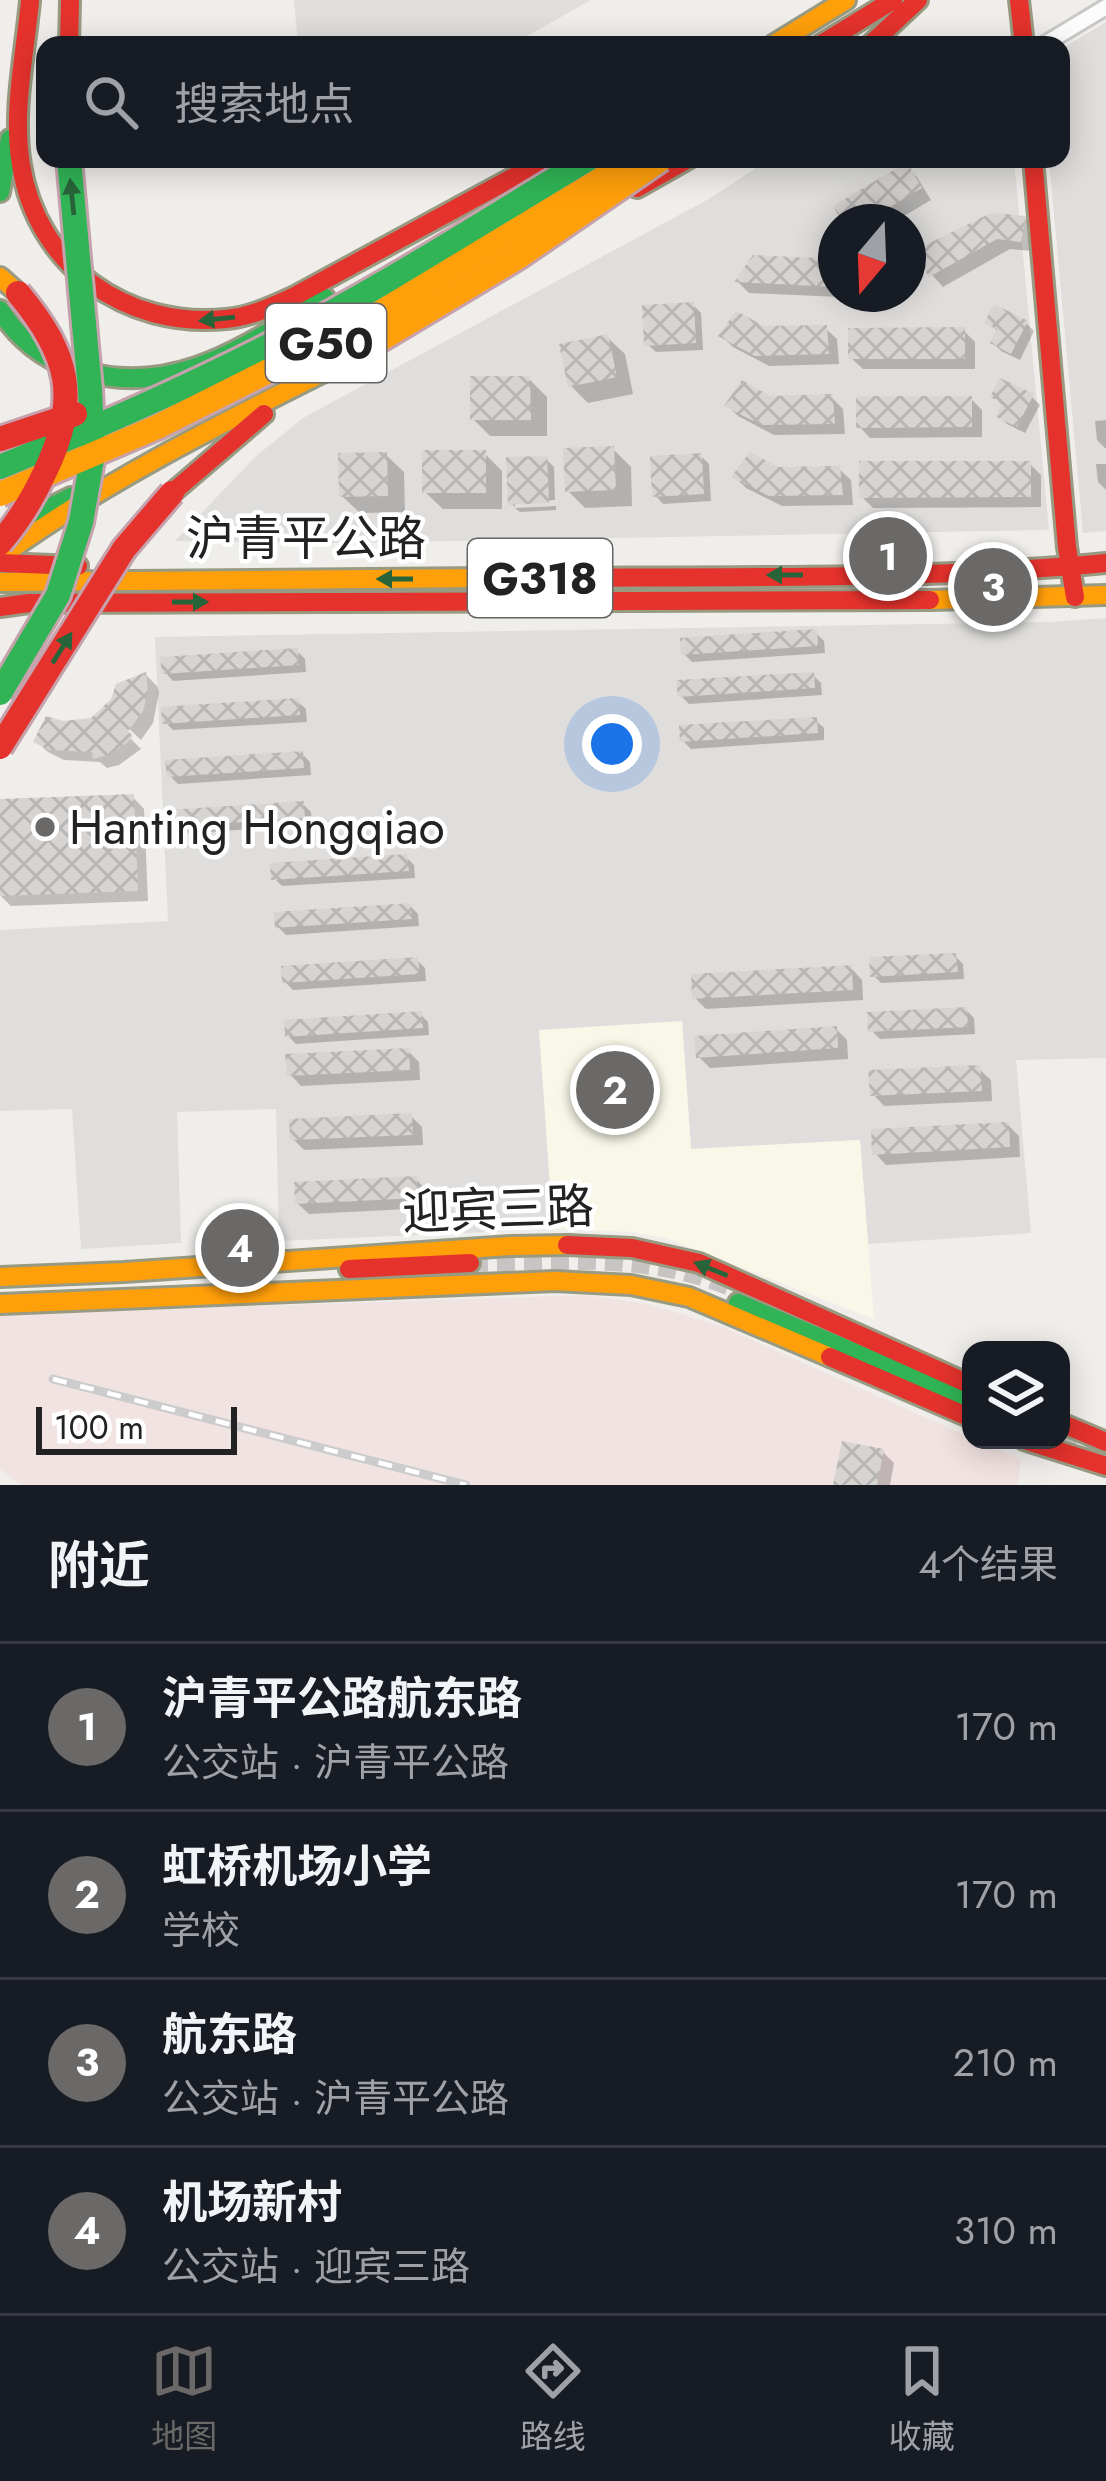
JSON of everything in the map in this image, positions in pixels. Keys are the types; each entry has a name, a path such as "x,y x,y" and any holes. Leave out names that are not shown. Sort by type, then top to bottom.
{"main road":[{"path":"0,193 30,0"},
{"path":"30,0 21,110 21,162 28,199 42,231 61,257 91,287 128,308 197,321 260,311 530,168"},
{"path":"68,36 70,0"},
{"path":"788,36 849,0"},
{"path":"799,36 849,0"},
{"path":"840,36 918,0"},
{"path":"894,12 933,0"},
{"path":"1019,0 1023,36"},
{"path":"0,693 58,595 81,522 93,454 70,168"},
{"name":"G50","path":"0,466 242,358 367,292 573,168"},
{"path":"0,509 65,464 292,345 590,168"},
{"name":"G50","path":"0,494 157,427 337,337 620,168"},
{"path":"0,747 124,549 172,493 229,441 282,399 518,257 648,168"},
{"path":"0,532 251,406 672,168"},
{"path":"1035,168 1075,597"},
{"path":"0,310 22,339 50,360 83,373 136,380 184,375 499,200 547,193"},
{"path":"0,277 38,315 50,338 66,390 66,418 34,497 0,543"},
{"path":"0,439 242,358"},
{"path":"2,574 88,498 335,366"},
{"path":"0,656 48,590 81,522"},
{"name":"沪青平公路","path":"2,574 162,581 828,575 1106,563"},
{"name":"沪青平公路","path":"0,608 73,602 944,600 1106,595"},
{"name":"沪青平公路","path":"0,620 73,602"},
{"path":"574,1245 541,1251 536,1258 541,1276 554,1281 637,1278 693,1287 962,1398"},
{"name":"迎宾三路","path":"0,1281 31,1284 574,1245 632,1248 699,1264 962,1381"},
{"path":"454,1284 489,1275 491,1264 484,1255 467,1256"},
{"name":"迎宾三路","path":"0,1281 467,1256"},
{"name":"迎宾三路","path":"0,1304 554,1281 632,1286 700,1301 962,1414"},
{"path":"1070,1428 1106,1442"},
{"path":"1052,1449 1106,1466"}],"street":[{"path":"1058,36 1106,7"}],"shaded area":[{"path":"294,0 591,0 527,36 297,36"},
{"path":"1106,22 1106,531 1083,533 1050,168 1070,168 1070,44"},
{"path":"756,168 1015,168 1049,530 344,543 175,541 255,457 303,418 707,200"},
{"path":"1106,618 1106,1058 1016,1060 1031,1233 868,1244 860,1140 691,1149 682,1022 540,1031 553,1229 279,1241 276,1109 177,1112 181,1243 81,1249 72,1109 0,1111 0,930 168,921 155,637"},
{"path":"682,1021 691,1149 860,1140 874,1319 666,1238 553,1229 539,1030"},
{"path":"585,1295 648,1304 723,1327 962,1434 962,1449 996,1449 1021,1460 1018,1485 21,1485 0,1469 0,1315"}],"building":[{"path":"897,168 910,168 922,188 895,204 836,204"},
{"path":"991,213 1026,216 1021,242 997,239 929,277 926,245"},
{"path":"753,255 818,258 818,286 734,282"},
{"path":"694,302 696,343 644,346 642,305"},
{"path":"994,304 1028,321 1011,354 990,343 997,329 984,323"},
{"path":"736,311 764,326 827,325 829,354 755,356 718,336"},
{"path":"965,327 965,359 848,359 848,328"},
{"path":"608,334 617,377 568,387 559,344"},
{"path":"470,376 530,376 531,420 470,420"},
{"path":"1000,378 1034,394 1017,427 996,417 1002,403 990,397"},
{"path":"742,380 770,396 833,394 835,424 761,425 724,406"},
{"path":"856,396 972,396 972,427 856,428"},
{"path":"614,446 616,490 565,492 563,448"},
{"path":"422,450 486,450 486,493 422,493"},
{"path":"387,452 388,496 339,497 338,453"},
{"path":"750,452 778,467 840,466 843,495 769,496 731,477"},
{"path":"702,453 704,494 652,497 650,456"},
{"path":"547,456 549,503 508,505 506,457"},
{"path":"859,461 1031,461 1031,497 859,498"},
{"path":"817,629 818,646 681,655 680,638"},
{"path":"298,648 299,665 162,674 160,657"},
{"path":"146,672 148,692 143,711 128,731 133,736 108,755 93,759 92,752 50,750 33,742 46,716 63,721 91,718 111,699 116,684"},
{"path":"814,672 815,688 678,697 676,680"},
{"path":"299,698 300,715 162,724 161,707"},
{"path":"817,717 818,733 680,742 679,725"},
{"path":"303,751 304,768 167,777 165,760"},
{"path":"134,794 138,891 0,896 0,799"},
{"path":"304,801 305,818 168,827 167,810"},
{"path":"407,854 409,871 271,880 270,863"},
{"path":"411,903 412,919 275,928 274,912"},
{"path":"956,953 958,972 870,977 869,957"},
{"path":"418,957 420,974 282,983 281,966"},
{"path":"852,965 853,990 692,999 691,974"},
{"path":"967,1007 968,1027 868,1032 867,1012"},
{"path":"422,1011 423,1028 285,1037 284,1020"},
{"path":"837,1026 838,1048 696,1058 694,1036"},
{"path":"409,1048 410,1070 287,1076 285,1054"},
{"path":"980,1065 982,1091 870,1096 868,1070"},
{"path":"412,1113 413,1135 290,1140 289,1119"},
{"path":"1009,1122 1010,1147 872,1155 871,1129"},
{"path":"417,1176 418,1198 295,1204 294,1182"},
{"path":"842,1441 884,1449 877,1485 833,1485"}],"tunnel":[{"path":"470,1263 598,1261 674,1270 740,1291 846,1339"},
{"path":"1070,1438 1106,1453"}],"railway":[{"path":"53,1379 466,1485"}],"traffic: fast":[{"path":"0,192 10,139"},
{"path":"0,693 58,595 81,522 93,454 70,168"},
{"path":"0,467 157,400 272,344 381,285 573,168"},
{"path":"0,310 25,340 56,361 116,378 149,378 180,372 238,349 325,298"},
{"path":"15,525 71,497"},
{"path":"738,1303 962,1398"}],"traffic: slow":[{"path":"788,36 846,0"},
{"path":"0,494 157,427 358,326 620,168"},
{"path":"336,366 518,257 648,168"},
{"path":"0,277 18,293"},
{"path":"0,557 122,478 336,366"},
{"path":"0,582 486,578"},
{"path":"930,600 1106,595"},
{"path":"0,1277 567,1245"},
{"path":"0,1304 555,1281 631,1285 689,1297 830,1357"}],"traffic: jam":[{"path":"69,36 70,0"},
{"path":"835,36 893,0"},
{"path":"880,36 918,0"},
{"path":"1019,0 1023,36"},
{"path":"30,1 18,125 30,201 46,233 92,284 154,313 226,319 270,307 530,168"},
{"path":"637,188 672,168"},
{"path":"1034,168 1075,597"},
{"path":"0,543 45,472 66,400 59,358 18,293"},
{"path":"0,439 75,414"},
{"path":"172,493 264,414"},
{"path":"0,747 124,549 172,493"},
{"path":"0,563 78,566"},
{"path":"486,578 874,576 1106,563"},
{"path":"0,607 29,603 930,600"},
{"path":"567,1245 632,1248 699,1263 962,1381"},
{"path":"349,1269 470,1263"},
{"path":"830,1357 962,1414"},
{"path":"1070,1427 1106,1442"},
{"path":"1052,1449 1106,1466"}],"place":[{"name":"沪青平公路航东路","path":"888,556"},
{"name":"航东路","path":"993,587"},
{"name":"Hanting Hongqiao","path":"45,827"},
{"name":"虹桥机场小学","path":"615,1090"},
{"name":"机场新村","path":"240,1248"}]}
